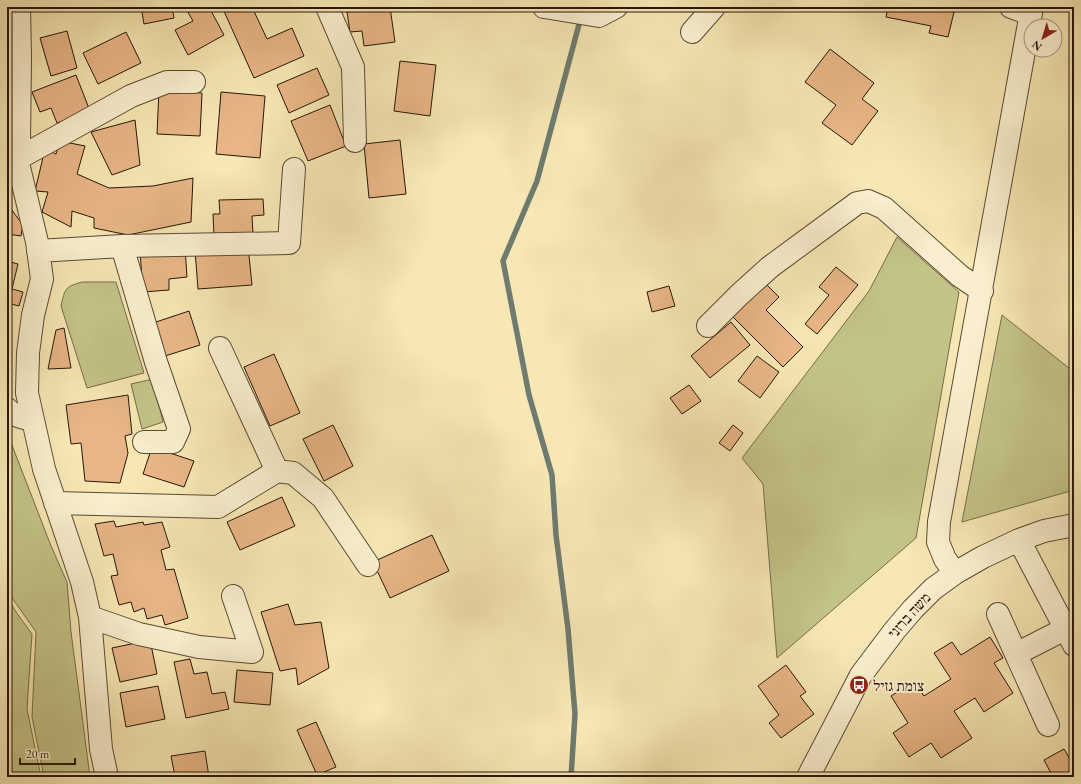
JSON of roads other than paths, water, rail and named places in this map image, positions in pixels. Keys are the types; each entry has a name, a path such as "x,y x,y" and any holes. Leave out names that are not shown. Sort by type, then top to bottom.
{"street":[{"path":"19,7 19,140 17,158 32,215 42,279 33,315 28,353 27,393 44,469 82,582 90,617 101,749 107,777"},
{"path":"327,7 354,67 355,141"},
{"path":"544,7 599,16 616,7"},
{"path":"692,32 714,7"},
{"path":"955,573 945,559 938,542 939,522 982,291 1025,9"},
{"path":"17,158 131,96 167,82 194,82"},
{"path":"38,251 122,246 289,243 294,169"},
{"path":"708,326 770,267 857,203 868,201 884,208 960,276 982,291"},
{"path":"122,246 156,362 179,430 172,442 144,442"},
{"path":"220,348 277,471"},
{"path":"7,409 9,412 20,417 33,420"},
{"path":"56,502 218,507 277,471 293,473 323,498 368,565"},
{"name":"משה ברזני","path":"808,777 861,675 878,651 913,609 933,589 955,573 983,557 1019,540 1044,531 1074,525"},
{"path":"1016,654 1070,637 1019,540"},
{"path":"90,617 139,634 199,647 252,652 232,596"},
{"path":"998,614 1048,725"}],"waterway":[{"path":"571,777 575,714 568,629 556,535 552,475 529,395 503,261 537,181 581,17"}],"place":[{"name":"צומת גזיל","path":"859,685"}]}
